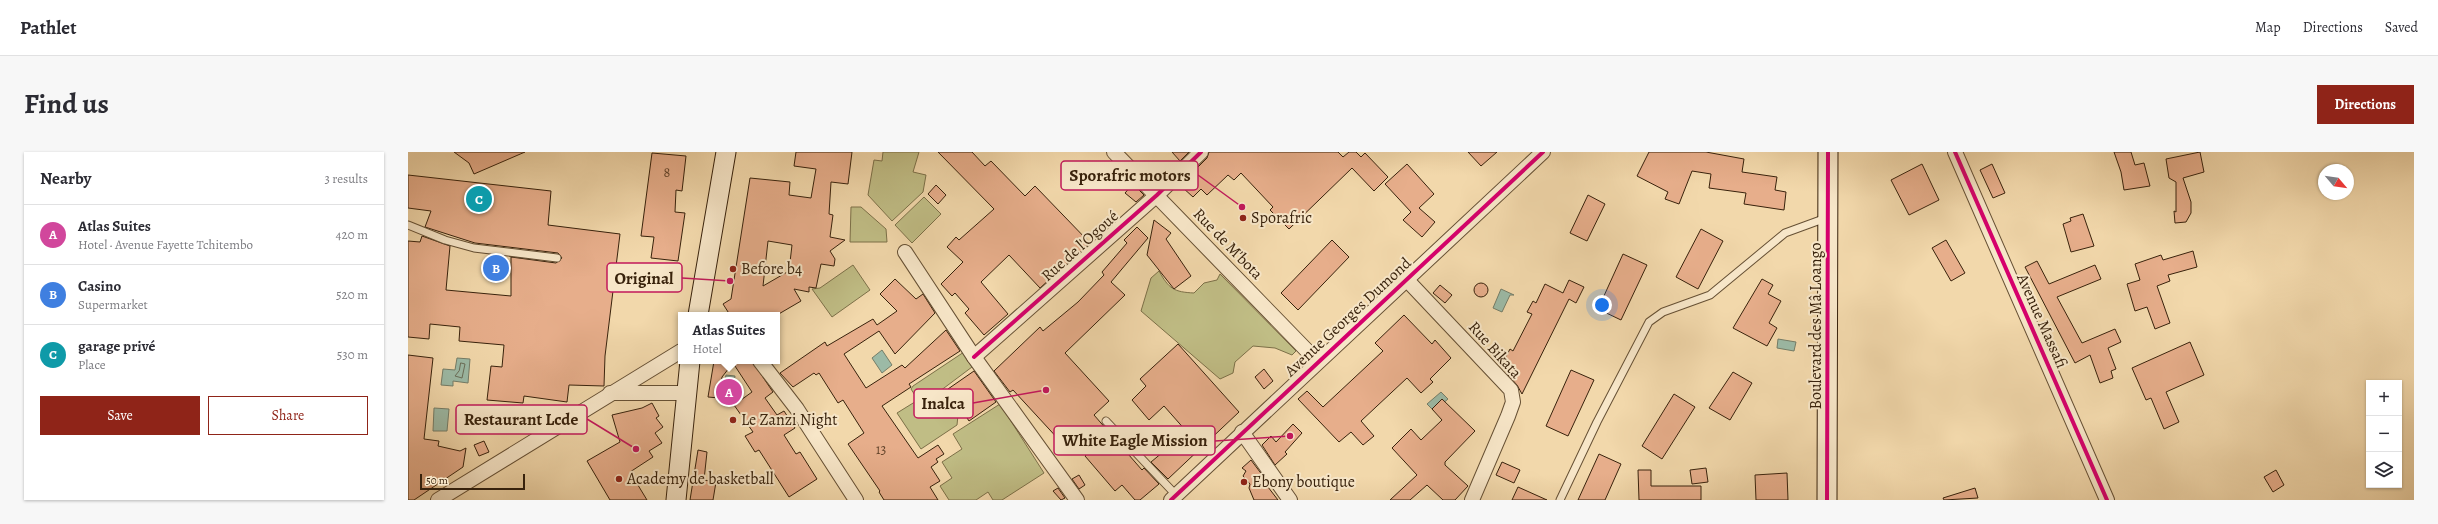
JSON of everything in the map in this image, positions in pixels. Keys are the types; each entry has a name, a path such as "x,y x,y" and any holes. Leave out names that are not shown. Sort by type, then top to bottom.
{"street":[{"path":"699,312 726,152"},
{"name":"Rue de M'bota","path":"1114,152 1317,361"},
{"name":"Rue de l'Ogoué","path":"974,357 1157,195 1201,152"},
{"name":"Avenue Georges Dumond","path":"1173,498 1317,361 1407,280 1543,152"},
{"name":"Boulevard des Mâ Loango","path":"1828,152 1828,500"},
{"name":"Avenue Massafi","path":"1955,152 2107,500"},
{"path":"905,252 974,357 1077,500"},
{"name":"Rue Bikata","path":"1407,280 1511,390 1513,402 1472,500"},
{"path":"438,500 610,393 678,353"},
{"path":"676,500 690,364"},
{"path":"762,364 797,409 856,500"},
{"path":"610,393 686,393"},
{"path":"1242,432 1290,500"}],"lane":[{"path":"1560,500 1597,422 1649,322 1663,312 1710,295 1785,232 1828,217"},
{"path":"408,225 445,240 474,248 557,258"},
{"path":"1106,421 1173,498"}],"shaded area":[{"path":"883,152 919,152 913,172 926,175 923,192 892,221 868,195 874,160 882,161"},
{"path":"924,197 941,214 912,243 895,225"},
{"path":"851,207 861,207 886,229 887,242 850,242"},
{"path":"853,265 870,290 832,317 812,289 820,288"},
{"path":"1159,271 1169,286 1182,292 1194,293 1204,283 1217,280 1220,274 1296,351 1292,355 1275,348 1253,346 1235,362 1233,373 1220,379 1141,311 1151,278"},
{"path":"964,352 972,367 940,391 958,415 957,425 921,449 897,413 918,400 911,389 913,386"},
{"path":"1000,404 1044,473 1002,500 993,500 988,492 976,500 949,500 940,486 952,478 942,462 962,449 953,434"}],"water":[{"path":"1501,289 1514,295 1510,295 1502,312 1493,308"},
{"path":"1778,339 1796,342 1794,351 1777,348"},
{"path":"882,350 892,365 882,373 872,358"},
{"path":"457,358 470,359 468,383 453,381 453,386 441,385 443,369 455,370"},
{"path":"726,375 735,376 733,392 723,390"},
{"path":"1441,392 1448,399 1434,411 1427,404"},
{"path":"434,408 449,409 447,431 433,431"}],"building":[{"path":"454,152 525,152 474,174 469,163"},
{"path":"796,152 852,152 848,184 831,182 829,214 833,215 830,237 845,240 830,251 835,259 834,266 821,264 816,288 809,287 809,292 794,289 801,301 780,313 780,312 728,312 723,304 731,299 750,178 790,182 789,195 811,198 816,169 794,166","holes":["768,241 792,245 789,271 763,286"]},
{"path":"938,152 972,152 985,166 991,161 1025,196 1035,186 1090,243 1040,288 1009,255 981,282 1008,314 984,335 965,313 969,309 955,293 952,296 941,284 963,262 947,247 956,237 959,240 994,209"},
{"path":"1172,152 1189,152 1180,161"},
{"path":"1209,152 1338,152 1343,157 1349,152 1356,152 1361,157 1365,153 1388,177 1374,191 1352,168 1289,229 1270,210 1273,207 1241,173 1234,180 1228,175 1207,195 1201,189 1193,197 1182,187 1193,176 1191,174 1207,158"},
{"path":"1468,152 1497,152 1481,166"},
{"path":"1649,152 1706,152 1744,159 1742,172 1777,177 1775,190 1786,192 1784,210 1744,204 1746,193 1709,188 1711,174 1692,171 1679,204 1665,199 1668,192 1637,176"},
{"path":"2114,152 2131,152 2135,165 2144,163 2150,186 2124,190 2121,172"},
{"path":"2200,152 2204,172 2183,178 2191,202 2191,213 2186,222 2175,223 2174,211 2176,212 2176,182 2169,178 2166,159"},
{"path":"652,153 686,156 682,191 676,190 675,212 685,213 678,261 651,258 654,237 641,236"},
{"path":"1407,164 1434,194 1419,208 1435,222 1422,237 1403,220 1411,212 1385,184"},
{"path":"1922,164 1939,200 1909,215 1891,180"},
{"path":"1992,164 2005,193 1993,198 1980,170"},
{"path":"408,175 551,191 548,225 620,234 605,356 604,386 569,385 567,402 524,396 523,403 487,400 491,366 502,367 504,345 459,341 460,327 430,324 429,339 408,337 408,241 420,242 422,236 450,246 446,290 511,296 511,257 556,263 562,258 558,253 475,243 425,227 431,211 408,208"},
{"path":"1133,184 1144,195 1136,202 1125,193"},
{"path":"936,185 946,195 938,204 928,194"},
{"path":"1588,195 1605,204 1587,241 1570,233"},
{"path":"2083,214 2094,246 2071,252 2063,224 2071,221 2070,218"},
{"path":"1154,220 1171,233 1166,239 1191,276 1174,289 1147,255"},
{"path":"1137,227 1148,238 1111,282 1125,295 1065,353 1109,401 1094,415 1142,470 1144,468 1159,484 1140,500 1135,500 1122,485 1115,491 1085,456 1097,445 1080,427 1061,442 1013,390 1010,392 994,371 1040,327 1043,331 1078,302 1104,275 1102,272 1127,243 1124,240"},
{"path":"1701,229 1723,241 1698,289 1676,277"},
{"path":"1332,240 1349,257 1298,310 1281,293"},
{"path":"1946,240 1965,273 1951,281 1932,248"},
{"path":"2193,251 2197,267 2168,275 2170,281 2157,286 2170,323 2155,329 2147,307 2135,311 2127,284 2140,280 2135,264 2161,255 2163,260"},
{"path":"1623,254 1647,265 1621,320 1598,309"},
{"path":"2037,261 2049,284 2095,265 2101,279 2057,297 2082,343 2115,329 2121,342 2108,348 2116,369 2111,371 2113,378 2100,383 2090,355 2075,363 2025,267"},
{"path":"895,279 916,299 923,294 935,313 895,354 879,331 844,354 866,388 902,365 905,368 946,330 960,351 909,384 911,387 882,406 918,458 938,445 944,454 936,459 938,462 931,467 940,481 930,487 938,500 884,500 879,492 880,491 848,444 864,433 843,400 838,403 819,373 816,375 814,373 793,387 780,373 825,342 827,346 873,319 877,325 897,311 880,294"},
{"path":"1762,279 1773,285 1768,294 1781,301 1769,323 1777,328 1767,346 1733,328"},
{"path":"1569,280 1584,287 1576,303 1569,299 1522,394 1517,385 1507,374 1510,368 1502,364 1510,349 1513,351 1532,314 1527,312 1533,301 1536,303 1545,284 1563,293"},
{"path":"1481,283 1486,285 1488,290 1486,295 1481,297 1476,295 1474,290 1476,285"},
{"path":"1440,285 1452,295 1445,303 1433,293"},
{"path":"1404,315 1432,344 1435,340 1451,358 1430,379 1433,382 1421,393 1407,378 1361,421 1374,436 1363,445 1351,432 1339,442 1298,399 1307,391 1323,407 1383,351 1375,343"},
{"path":"2190,342 2204,375 2166,392 2179,422 2164,429 2151,398 2146,400 2132,368"},
{"path":"1178,344 1239,412 1168,479 1151,462 1187,432 1164,406 1149,420 1132,400 1146,386 1140,379"},
{"path":"408,355 433,358 424,439 439,441 438,446 460,451 466,448 463,467 414,500 408,500"},
{"path":"714,364 732,364 722,377 719,398 708,397"},
{"path":"734,364 754,364 773,392 765,398 777,415 784,411 795,428 784,435 796,454 800,452 817,479 789,497 759,450 755,452 745,436 753,432 734,405 752,392"},
{"path":"1264,369 1273,381 1264,389 1255,377"},
{"path":"1571,370 1594,380 1568,436 1546,426"},
{"path":"974,371 996,402 969,421 948,389"},
{"path":"1733,372 1752,383 1730,420 1709,408"},
{"path":"1674,394 1695,407 1662,459 1642,446"},
{"path":"1442,399 1475,431 1445,462 1445,465 1468,486 1455,500 1443,500 1427,485 1410,500 1390,500 1417,475 1392,448 1411,429 1421,440 1442,420 1432,409"},
{"path":"652,403 659,416 656,418 663,427 655,433 662,443 649,451 653,457 630,472 647,500 610,500 587,461 620,442 612,415 642,408"},
{"path":"1293,424 1302,433 1285,452 1287,454 1275,465 1262,445 1271,436 1276,442"},
{"path":"484,441 489,452 479,456 474,445"},
{"path":"698,450 707,452 704,480 716,482 713,500 690,500"},
{"path":"1599,454 1621,464 1605,500 1578,500"},
{"path":"1251,460 1263,476 1261,478 1278,500 1254,500 1249,488 1250,484 1243,476 1246,471 1242,468"},
{"path":"1502,462 1520,470 1514,483 1496,475"},
{"path":"1706,468 1708,482 1692,484 1690,470"},
{"path":"1638,470 1651,470 1651,486 1701,486 1701,500 1639,500"},
{"path":"2276,470 2284,485 2273,492 2264,477"},
{"path":"1787,473 1788,500 1756,500 1755,475"},
{"path":"1079,475 1085,485 1079,489 1072,479"},
{"path":"1518,487 1547,500 1512,500"},
{"path":"1058,488 1065,498 1061,500 1053,491"},
{"path":"1975,488 1978,498 1944,500 1943,498"}],"cycle path":[{"path":"974,357 1157,195 1201,152"},
{"path":"1171,500 1543,152"},
{"path":"1827,500 1828,152"},
{"path":"1955,152 2107,500"}],"place":[{"name":"garage privé","path":"479,199"},
{"name":"Sporafric motors","path":"1242,207"},
{"name":"Sporafric","path":"1243,218"},
{"name":"Casino","path":"496,268"},
{"name":"Before b4","path":"733,269"},
{"name":"Original","path":"730,281"},
{"name":"Inalca","path":"1046,390"},
{"name":"Atlas Suites","path":"729,392"},
{"name":"Le Zanzi Night","path":"733,420"},
{"name":"White Eagle Mission","path":"1290,436"},
{"name":"Restaurant Lcde","path":"636,449"},
{"name":"Academy de basketball","path":"619,479"},
{"name":"Ebony boutique","path":"1244,482"}]}
